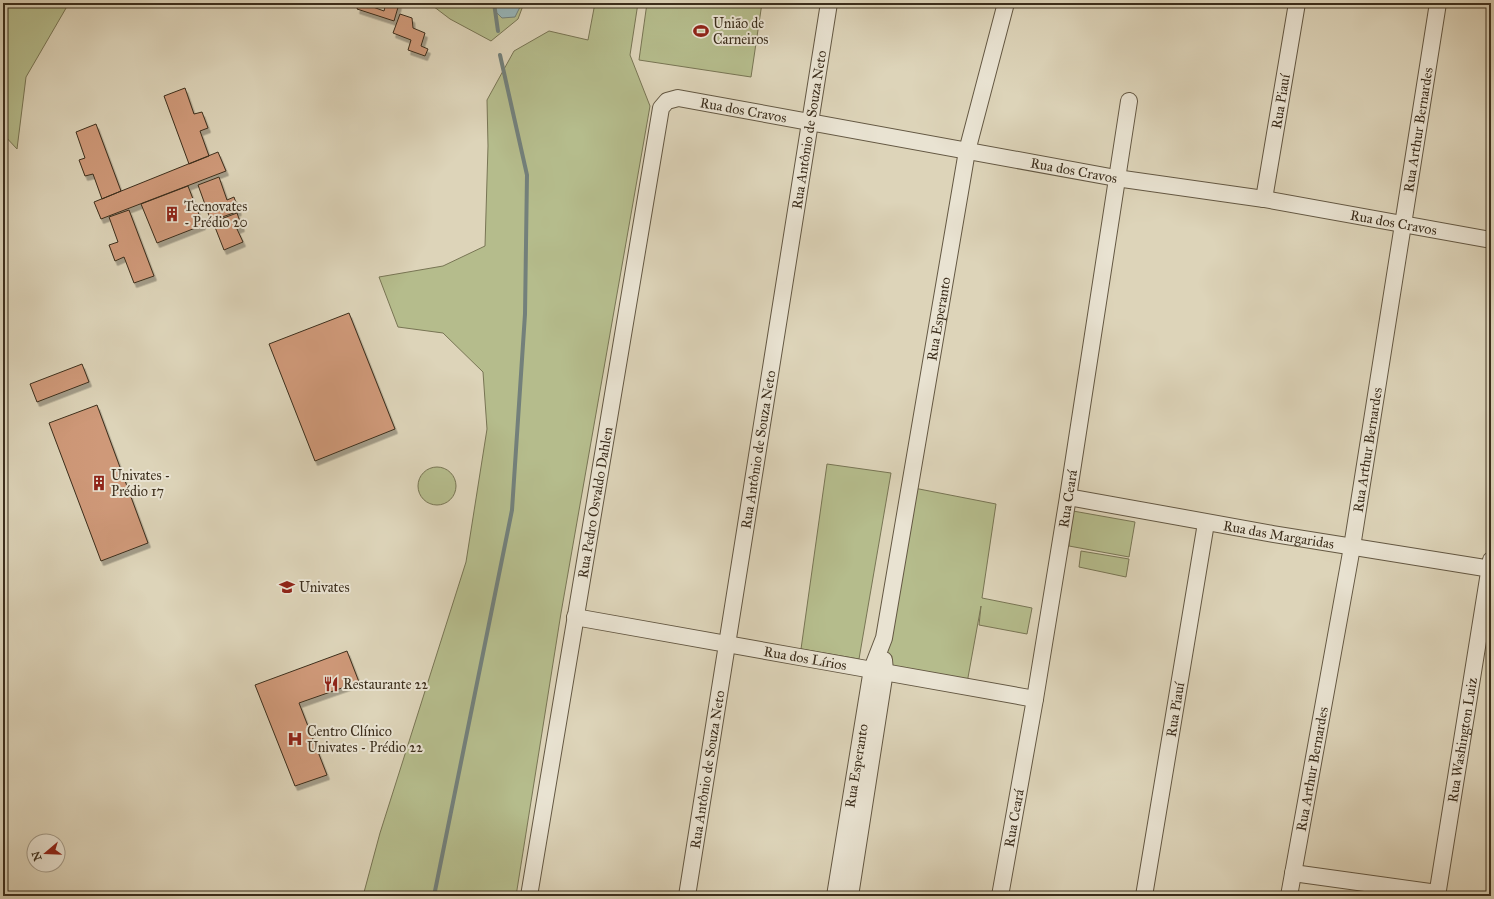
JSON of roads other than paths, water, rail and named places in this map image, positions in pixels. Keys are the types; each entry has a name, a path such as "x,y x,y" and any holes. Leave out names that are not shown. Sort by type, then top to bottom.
{"street":[{"name":"Rua Antônio de Souza Neto","path":"687,896 829,3"},
{"name":"Rua Esperanto","path":"835,896 853,827 878,670 967,151 1006,3"},
{"name":"Rua Piauí","path":"1264,199 1297,3"},
{"name":"Rua Arthur Bernardes","path":"1289,896 1352,547 1438,3"},
{"name":"Rua dos Cravos","path":"661,108 667,101 678,98 1116,178 1264,199 1491,240"},
{"name":"Rua Ceará","path":"1000,896 1035,699 1068,497 1129,101"},
{"name":"Rua Pedro Osvaldo Dahlen","path":"529,896 661,108"},
{"name":"Rua das Margaridas","path":"1068,497 1206,523 1352,547 1490,566"},
{"name":"Rua Piauí","path":"1144,896 1206,523"},
{"name":"Rua Washington Luiz","path":"1437,895 1490,566"},
{"name":"Rua dos Lírios","path":"575,617 1035,699"},
{"name":"Rua Esperanto","path":"850,896 853,827"},
{"path":"1293,873 1437,895"}],"water":[{"path":"493,3 522,3 515,17 502,18 496,12"}],"waterway":[{"path":"494,3 498,31"},
{"path":"434,896 512,510 525,314 527,175 500,55"}],"place":[{"name":"União de Carneiros","path":"701,31"},
{"name":"Tecnovates - Prédio 20","path":"172,214"},
{"name":"Univates - Prédio 17","path":"99,483"},
{"name":"Univates","path":"287,587"},
{"name":"Restaurante 22","path":"331,684"},
{"name":"Centro Clínico Univates - Prédio 22","path":"295,739"}]}
